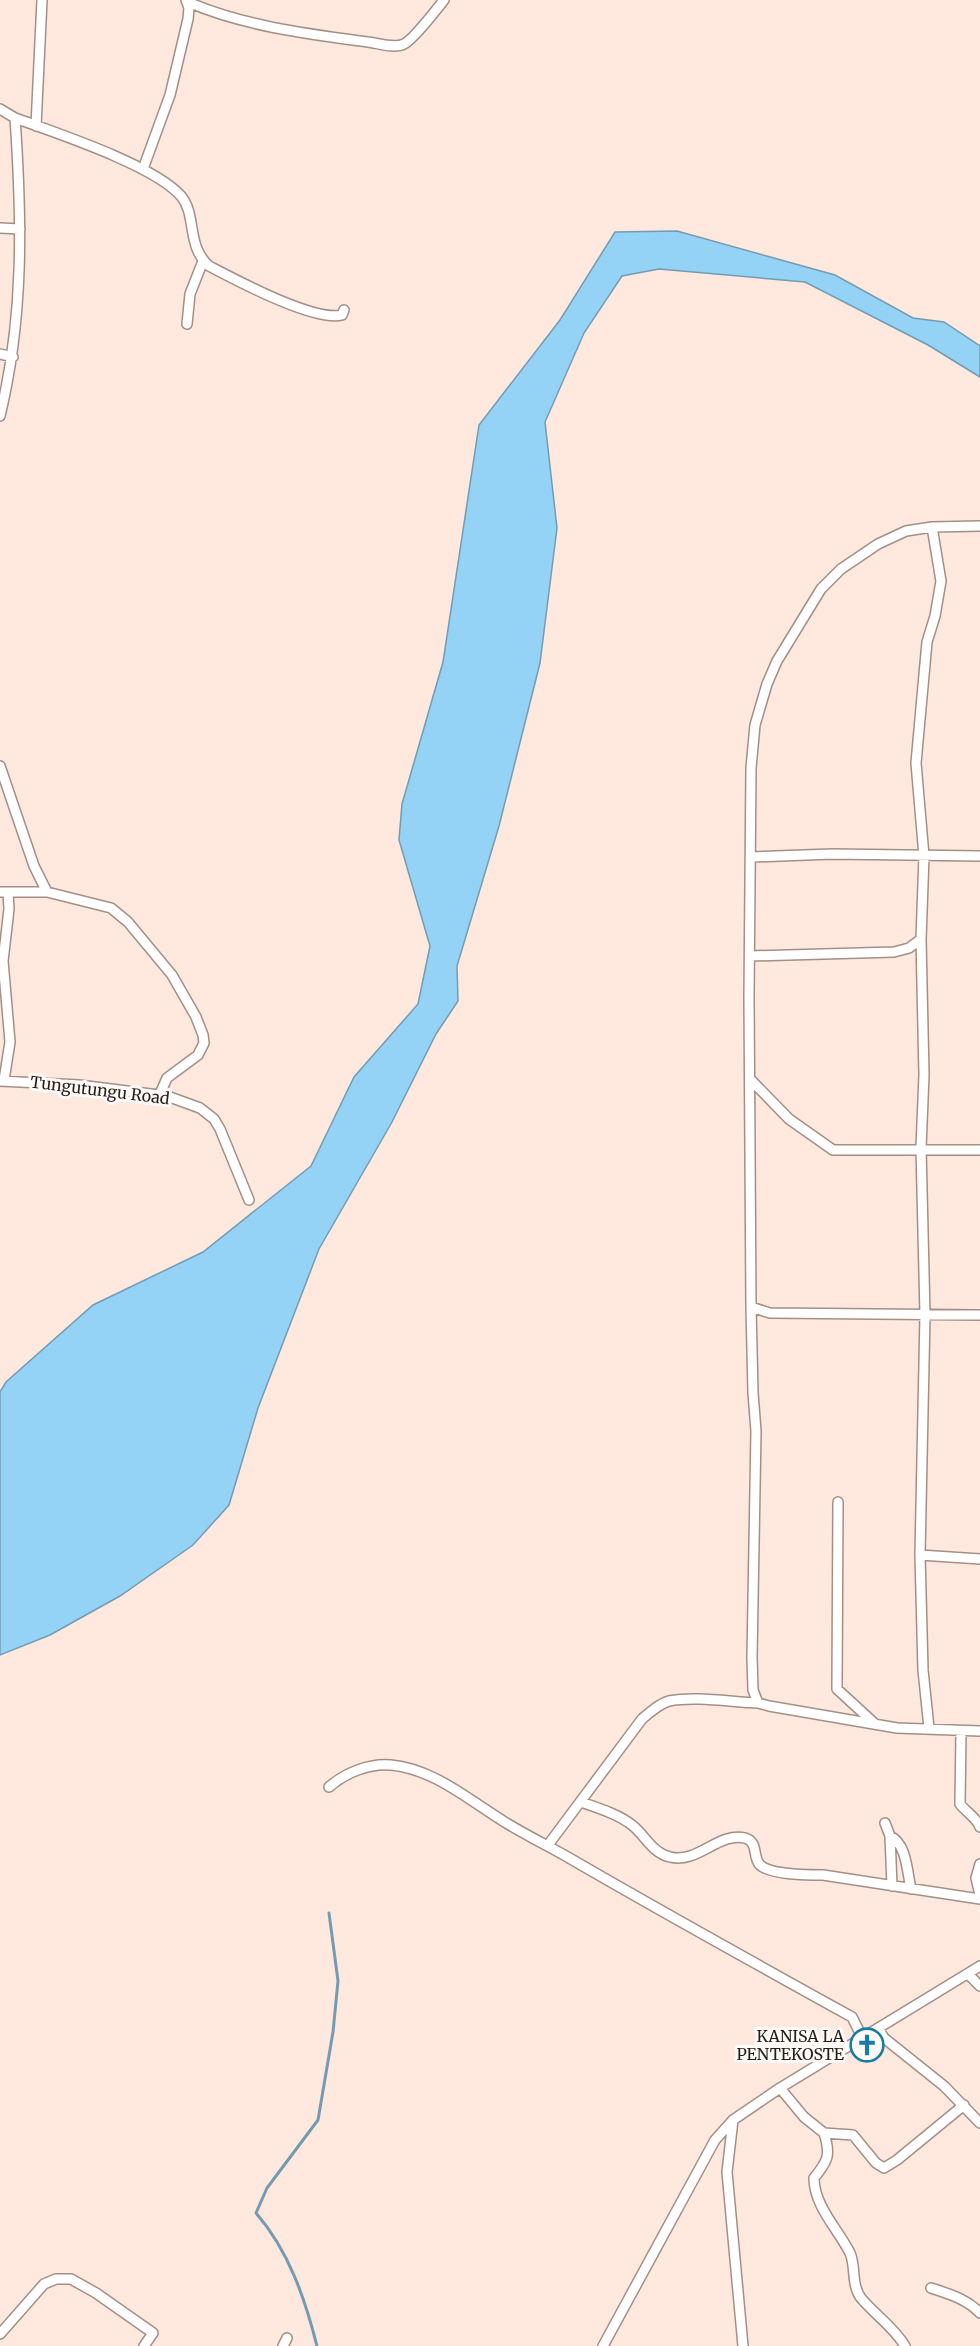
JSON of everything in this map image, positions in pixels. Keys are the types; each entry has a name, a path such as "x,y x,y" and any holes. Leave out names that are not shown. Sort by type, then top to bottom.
{"street":[{"path":"36,126 42,0"},
{"path":"143,169 170,95 188,19 188,1 236,18 334,38 399,45 409,40 444,0"},
{"path":"0,109 15,118 143,169 180,196 187,206 195,246 200,258 226,275 324,316 342,315 344,310"},
{"path":"0,417 2,396 13,357 18,309 20,229 15,118"},
{"path":"0,228 20,229"},
{"path":"187,324 190,294 203,261"},
{"path":"0,354 13,357"},
{"path":"758,1702 753,1690 752,1657 756,1431 753,1393 750,1079 752,768 755,726 767,684 777,661 821,589 840,569 878,544 906,531 932,527 980,526"},
{"path":"929,1728 923,1670 920,1555 925,1315 921,1148 924,1075 921,939 924,856 916,763 927,642 935,616 941,581 932,527"},
{"path":"0,766 34,866 46,892"},
{"path":"752,857 832,854 980,856"},
{"path":"2,1080 10,1042 3,961 9,909 4,892 46,892 111,908 121,915 172,975 196,1017 203,1035 202,1049 167,1078 159,1096"},
{"path":"750,956 894,952 909,948 921,939"},
{"path":"750,1079 789,1119 833,1150 921,1148 980,1150"},
{"name":"Tungutungu Road","path":"2,1080 79,1085 159,1096 184,1101 200,1108 213,1119 228,1147 249,1200"},
{"path":"752,1307 770,1313 980,1315"},
{"path":"838,1502 837,1689 876,1724"},
{"path":"920,1555 980,1559"},
{"path":"548,1845 642,1719 656,1707 668,1702 686,1700 758,1702 897,1728 980,1731"},
{"path":"962,1731 960,1804 980,1827"},
{"path":"329,1787 341,1776 374,1766 392,1765 426,1774 508,1824 852,2017 862,2037"},
{"path":"581,1802 613,1814 632,1825 653,1848 669,1857 682,1858 697,1855 719,1842 743,1838 755,1847 757,1861 761,1866 772,1870 980,1897 976,1878 980,1864"},
{"path":"885,1823 890,1836 892,1886"},
{"path":"890,1836 896,1839 901,1846 911,1889"},
{"path":"603,2346 715,2140 733,2120 780,2088 980,1966"},
{"path":"968,1974 980,1986"},
{"path":"878,2028 884,2038 944,2086 980,2123"},
{"path":"780,2088 804,2116 824,2133 828,2146 826,2163 814,2178 814,2185 830,2222 851,2254 855,2282 860,2296 898,2335 905,2346"},
{"path":"824,2133 853,2135 876,2163 884,2168 964,2105"},
{"path":"733,2120 727,2172 743,2346"},
{"path":"0,2334 44,2284 56,2279 70,2279 96,2293 153,2333 144,2346"},
{"path":"931,2288 972,2304 980,2313"}],"water":[{"path":"677,231 835,275 913,318 944,322 980,346 980,377 928,345 805,282 659,269 622,276 584,333 545,422 557,528 540,663 499,826 457,966 458,1001 436,1034 392,1122 319,1249 258,1408 229,1505 193,1545 120,1596 50,1635 0,1655 0,1392 6,1382 93,1305 203,1252 311,1166 354,1077 418,1004 430,946 399,840 402,804 443,662 479,425 560,320 615,232"}],"waterway":[{"path":"317,2346 307,2311 287,2259 256,2213 267,2188 318,2120 333,2032 338,1981 329,1913"}],"place":[{"name":"KANISA LA PENTEKOSTE","path":"867,2045"}]}
